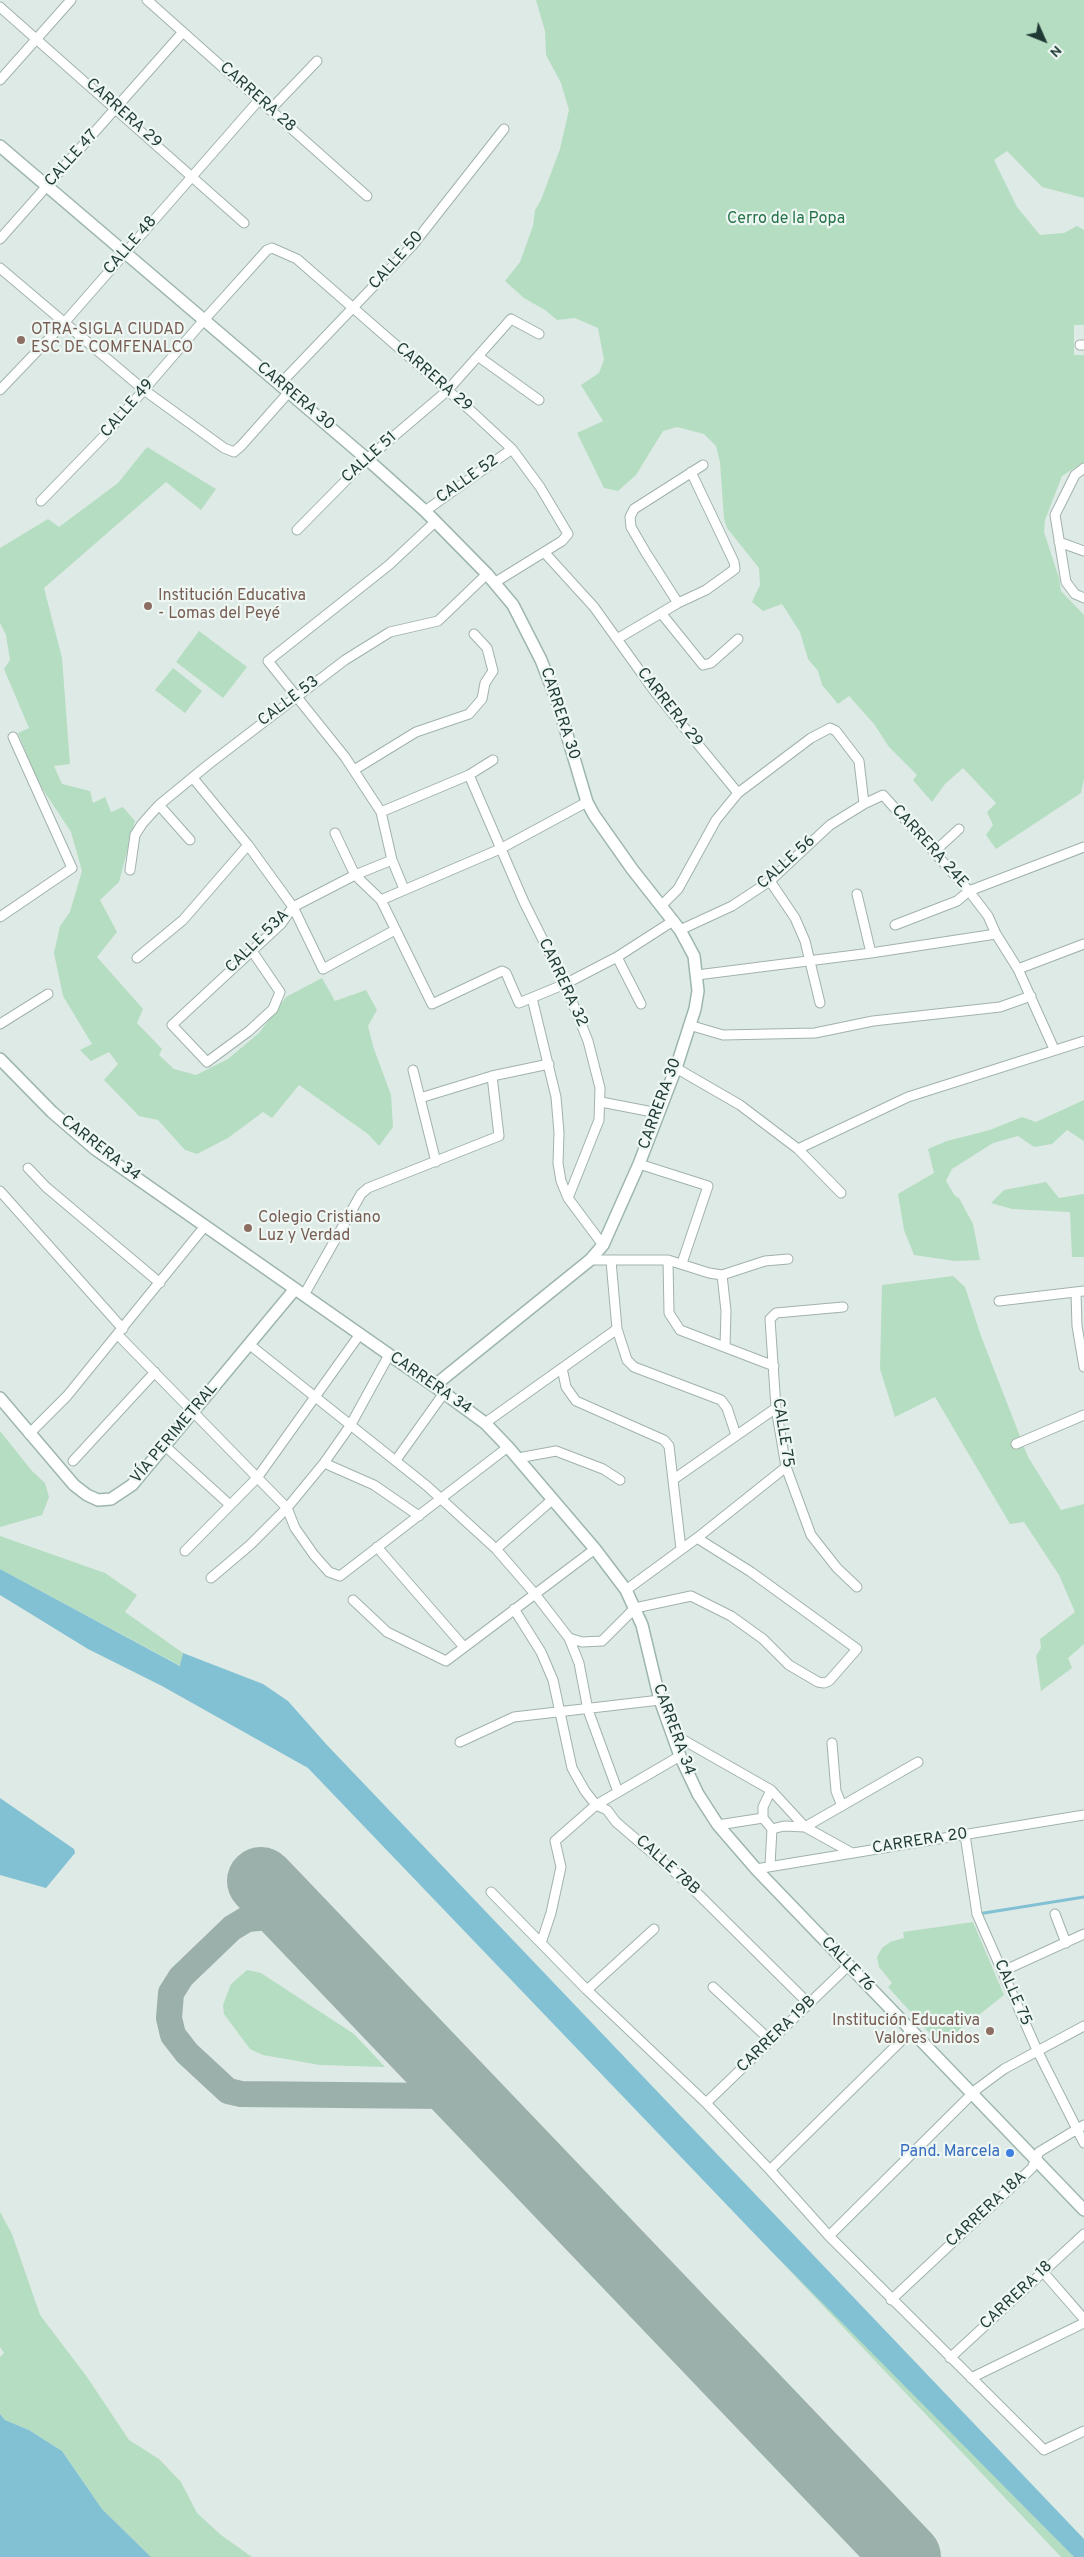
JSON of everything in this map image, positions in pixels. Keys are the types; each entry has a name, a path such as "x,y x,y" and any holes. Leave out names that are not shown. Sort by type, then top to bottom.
{"street":[{"path":"0,80 71,0"},
{"name":"CARRERA 28","path":"147,0 367,196"},
{"name":"CARRERA 29","path":"0,7 117,109 244,224"},
{"name":"CALLE 47","path":"0,239 117,109 183,32"},
{"path":"270,110 317,61"},
{"name":"CALLE 48","path":"0,390 64,323 259,100"},
{"name":"CALLE 50","path":"280,384 355,308 412,246 504,129"},
{"name":"CARRERA 30","path":"0,146 368,459 435,522 513,605 541,660 557,701 587,802 632,869 676,925 694,956 697,975 695,1009 676,1068 639,1164 603,1244 590,1260 439,1389"},
{"name":"CARRERA 29","path":"272,248 297,259 355,308 512,449 540,487 568,534"},
{"name":"CALLE 49","path":"41,501 94,447 204,320 267,250 272,248"},
{"path":"0,268 144,390 224,448 234,452 289,392"},
{"name":"CALLE 51","path":"297,530 368,459 447,391 512,319 540,334"},
{"path":"479,357 539,400"},
{"name":"CALLE 52","path":"424,511 512,449"},
{"path":"678,603 631,527 630,517 634,509 703,465"},
{"path":"1084,468 1075,475 1055,516 1066,582 1070,589 1084,598"},
{"path":"617,639 661,612 706,590 735,570 734,562 691,472"},
{"path":"404,889 392,860 382,812 354,770 297,695 268,662 389,565 435,522"},
{"name":"CALLE 53","path":"130,870 135,835 159,805 297,695 345,660 390,632 438,621 490,579 544,552 568,534"},
{"path":"1059,542 1084,551"},
{"name":"CARRERA 29","path":"544,552 594,607 655,692 738,793"},
{"path":"661,612 702,665 711,664 738,639"},
{"path":"354,770 416,732 469,714 482,699 485,683 493,671 486,648 474,634"},
{"path":"661,906 678,889 716,820 738,793 810,738 830,728 836,731 859,761 864,804"},
{"path":"0,916 72,868 13,737"},
{"path":"382,812 469,774 493,760"},
{"name":"CARRERA 32","path":"469,774 500,849 565,984 588,1041 601,1102 599,1120 568,1198"},
{"path":"193,778 248,845 293,907 323,969 395,930 381,900 355,875 334,833"},
{"name":"CARRERA 24E","path":"864,804 883,795 905,823 969,891 988,916 996,934 1018,968 1054,1049"},
{"path":"381,900 500,849 587,802"},
{"name":"CALLE 56","path":"395,930 432,1004 502,971 506,973 519,1004 565,984 676,925 732,906 770,881 823,831 864,804"},
{"path":"159,805 190,840"},
{"path":"934,852 959,829"},
{"path":"137,958 183,920 248,845"},
{"path":"895,925 957,901 969,891 1084,847"},
{"name":"CALLE 53A","path":"252,951 280,992 273,1009 249,1031 207,1062 172,1025 281,924 293,907 355,875 392,860"},
{"path":"770,881 795,918 811,961 820,1003"},
{"path":"857,894 871,953"},
{"path":"697,975 871,953 996,934"},
{"path":"1018,968 1084,944"},
{"path":"617,957 641,1004"},
{"path":"0,1024 48,994"},
{"path":"689,1025 723,1034 815,1033 872,1021 1000,1007 1031,996"},
{"path":"532,998 556,1097 559,1133 558,1163 561,1181 568,1198 603,1244"},
{"path":"798,1149 908,1098 1054,1049 1084,1041"},
{"name":"CARRERA 34","path":"0,1059 52,1112 95,1149 439,1389 485,1423 508,1447 595,1549 626,1590 642,1625 660,1700 680,1756 698,1794 718,1825"},
{"path":"420,1098 492,1076 548,1064"},
{"path":"676,1068 740,1105 798,1149 841,1193"},
{"path":"413,1070 436,1162"},
{"path":"300,1292 361,1194 375,1184 436,1162 499,1136 492,1076"},
{"path":"601,1102 658,1113"},
{"path":"639,1164 708,1186 682,1264"},
{"path":"28,1168 46,1187 160,1283"},
{"path":"0,1191 155,1372 287,1508 304,1541 329,1572 340,1576 508,1447"},
{"path":"29,1434 67,1396 121,1332 205,1226"},
{"path":"590,1260 668,1260 709,1273 722,1275 764,1261 788,1259"},
{"path":"668,1260 669,1313 673,1322 680,1330 774,1366"},
{"path":"611,1261 617,1329 622,1350 634,1366 721,1400 727,1408 736,1435"},
{"path":"722,1275 726,1311 725,1346"},
{"name":"VÍA PERIMETRAL","path":"0,1398 74,1484 87,1495 98,1500 111,1499 122,1494 250,1345 300,1292"},
{"path":"999,1301 1080,1292 1077,1326 1084,1367"},
{"name":"CALLE 75","path":"843,1307 776,1313 770,1319 776,1408 786,1467 811,1535 837,1568 857,1587"},
{"path":"485,1423 617,1329"},
{"path":"185,1551 257,1478 360,1334"},
{"path":"250,1345 350,1426 396,1460 441,1498 496,1549 535,1594 569,1638 579,1663 588,1710 618,1792"},
{"path":"211,1578 250,1545 287,1508 324,1463 350,1426 389,1354"},
{"path":"562,1368 566,1387 576,1401 664,1440 672,1453 681,1549"},
{"path":"73,1461 155,1372"},
{"path":"396,1460 439,1389"},
{"path":"674,1479 776,1408"},
{"path":"1016,1444 1084,1415"},
{"path":"165,1446 230,1505"},
{"path":"518,1458 556,1452 602,1469 620,1480"},
{"path":"324,1463 374,1485 419,1516"},
{"path":"626,1590 697,1538 786,1467"},
{"path":"496,1549 552,1499"},
{"path":"569,1638 582,1642 602,1641 635,1608 692,1596 731,1616 763,1639 789,1665 824,1683 829,1681 857,1649 751,1572 697,1538"},
{"path":"377,1547 464,1647"},
{"path":"353,1600 387,1632 446,1661 595,1549"},
{"name":"CALLE 78B","path":"514,1609 541,1652 553,1680 572,1768 585,1791 596,1805 607,1810 616,1822 686,1882 809,2004"},
{"path":"460,1742 514,1717 559,1710 588,1710 660,1700"},
{"path":"671,1733 771,1790 805,1827 852,1853"},
{"path":"832,1744 836,1791 842,1806"},
{"path":"541,1943 551,1913 561,1868 555,1841 596,1805 680,1756"},
{"path":"772,1829 784,1826 805,1827 918,1762"},
{"path":"770,1866 772,1829 763,1818 762,1807 771,1790"},
{"name":"CARRERA 20","path":"756,1870 770,1866 1084,1815"},
{"path":"718,1825 763,1818"},
{"name":"CALLE 76","path":"718,1825 756,1870 1084,2210"},
{"name":"CALLE 75","path":"965,1835 977,1914 1037,2050 1080,2126 1084,2143"},
{"path":"491,1892 587,1990 706,2103 770,2170 828,2236 1044,2450 1084,2431"},
{"path":"1055,1914 1066,1943"},
{"path":"587,1990 654,1929"},
{"path":"1003,1971 1084,1934"},
{"name":"CARRERA 19B","path":"706,2103 848,1966"},
{"path":"713,1987 771,2041"},
{"path":"828,2236 972,2094 1004,2069 1084,2026"},
{"path":"770,2170 911,2031"},
{"name":"CARRERA 18A","path":"891,2300 1032,2168 1039,2152 1080,2126"},
{"name":"CARRERA 18","path":"950,2358 1084,2234"},
{"path":"1044,2273 1084,2319"},
{"path":"971,2378 1084,2323"}],"green space":[{"name":"Cerro de la Popa","path":"536,0 1084,0 1084,198 1042,187 1007,151 994,160 1017,207 1040,235 1064,233 1077,226 1084,230 1084,325 1074,325 1074,355 1084,355 1084,462 1062,476 1045,520 1044,532 1059,578 1061,591 1084,615 1084,778 1081,793 996,849 986,835 993,825 987,812 996,803 963,768 945,784 932,802 913,780 917,775 889,747 874,724 849,696 838,704 822,685 818,671 808,659 800,632 782,604 763,611 752,602 760,585 759,568 727,528 724,519 720,462 716,446 704,434 677,427 663,431 636,475 618,491 604,488 577,433 603,421 581,385 599,373 604,360 598,328 575,318 557,320 545,310 524,298 505,281 520,262 533,226 535,210 541,200 560,149 569,110 561,83 546,55 545,31"},
{"path":"147,447 216,489 201,510 166,482 44,588 62,658 70,764 54,766 62,784 90,791 93,803 105,797 111,812 123,807 135,821 119,882 100,900 117,932 97,957 143,1009 137,1023 162,1049 159,1055 174,1069 196,1075 228,1059 259,1033 286,997 322,978 335,1001 366,990 377,1010 368,1026 373,1046 391,1095 393,1127 379,1146 368,1134 299,1085 272,1118 263,1112 228,1138 197,1154 185,1150 158,1120 139,1116 104,1080 118,1064 109,1052 91,1061 80,1050 92,1044 63,996 54,953 60,926 70,912 82,871 71,832 38,782 18,733 29,728 4,669 10,660 6,635 0,623 0,548 48,519 59,527 118,483"},
{"path":"199,631 247,667 223,698 176,662"},
{"path":"173,668 202,691 185,713 155,690"},
{"path":"1084,1100 1084,1141 1067,1130 1052,1144 1034,1147 1018,1136 993,1143 952,1169 946,1181 955,1196 959,1198 973,1224 980,1260 955,1261 914,1255 904,1230 898,1194 934,1173 928,1149 947,1141 990,1130 1022,1117 1036,1122"},
{"path":"1046,1182 1059,1198 1084,1194 1084,1257 1072,1257 1070,1212 1012,1209 991,1203 1004,1190"},
{"path":"953,1276 965,1287 981,1336 1028,1457 1061,1510 1084,1504 1084,1644 1068,1658 1072,1668 1041,1691 1036,1656 1041,1648 1040,1639 1075,1612 1059,1575 1024,1522 1010,1524 935,1397 895,1417 880,1369 882,1285"},
{"path":"0,1431 32,1471 45,1483 49,1497 42,1515 0,1527"},
{"path":"0,1536 105,1573 137,1595 125,1612 183,1653 181,1666 0,1569"},
{"path":"973,1922 1004,1995 955,2034 934,2038 888,1987 892,1983 879,1967 877,1957 882,1948 890,1942 904,1938 903,1932"},
{"path":"247,1970 261,1973 354,2034 385,2067 320,2065 263,2055 250,2049 224,2014 223,2005 231,1984"},
{"path":"0,2212 12,2234 40,2315 87,2377 129,2440 159,2459 181,2482 197,2513 221,2535 252,2557 151,2557 102,2509 62,2451 29,2430 5,2420 0,2414 0,2357 4,2353 0,2347"},
{"path":"771,2251 915,2395 1074,2557 1061,2557"}],"water":[{"path":"0,1569 180,1666 183,1653 263,1684 288,1701 326,1744 1084,2539 1084,2557 1074,2557 771,2251 308,1768 162,1686 88,1649 0,1595"},
{"path":"0,1798 74,1849 75,1853 46,1888 0,1875"},
{"path":"0,2414 5,2420 29,2430 62,2451 102,2509 151,2557 0,2557"}],"waterway":[{"path":"978,1914 1084,1897"}],"taxiway":[{"path":"294,1915 247,1919 232,1928 181,1977 171,1993 169,2018 173,2035 187,2053 228,2091 241,2094 441,2096 456,2098 481,2111"}],"runway":[{"path":"261,1881 907,2557"}],"place":[{"name":"OTRA-SIGLA CIUDAD ESC DE COMFENALCO","path":"21,340"},
{"name":"Institución Educativa - Lomas del Peyé","path":"148,606"},
{"name":"Colegio Cristiano Luz y Verdad","path":"248,1228"},
{"name":"Institución Educativa Valores Unidos","path":"990,2031"},
{"name":"Pand. Marcela","path":"1010,2153"}]}
